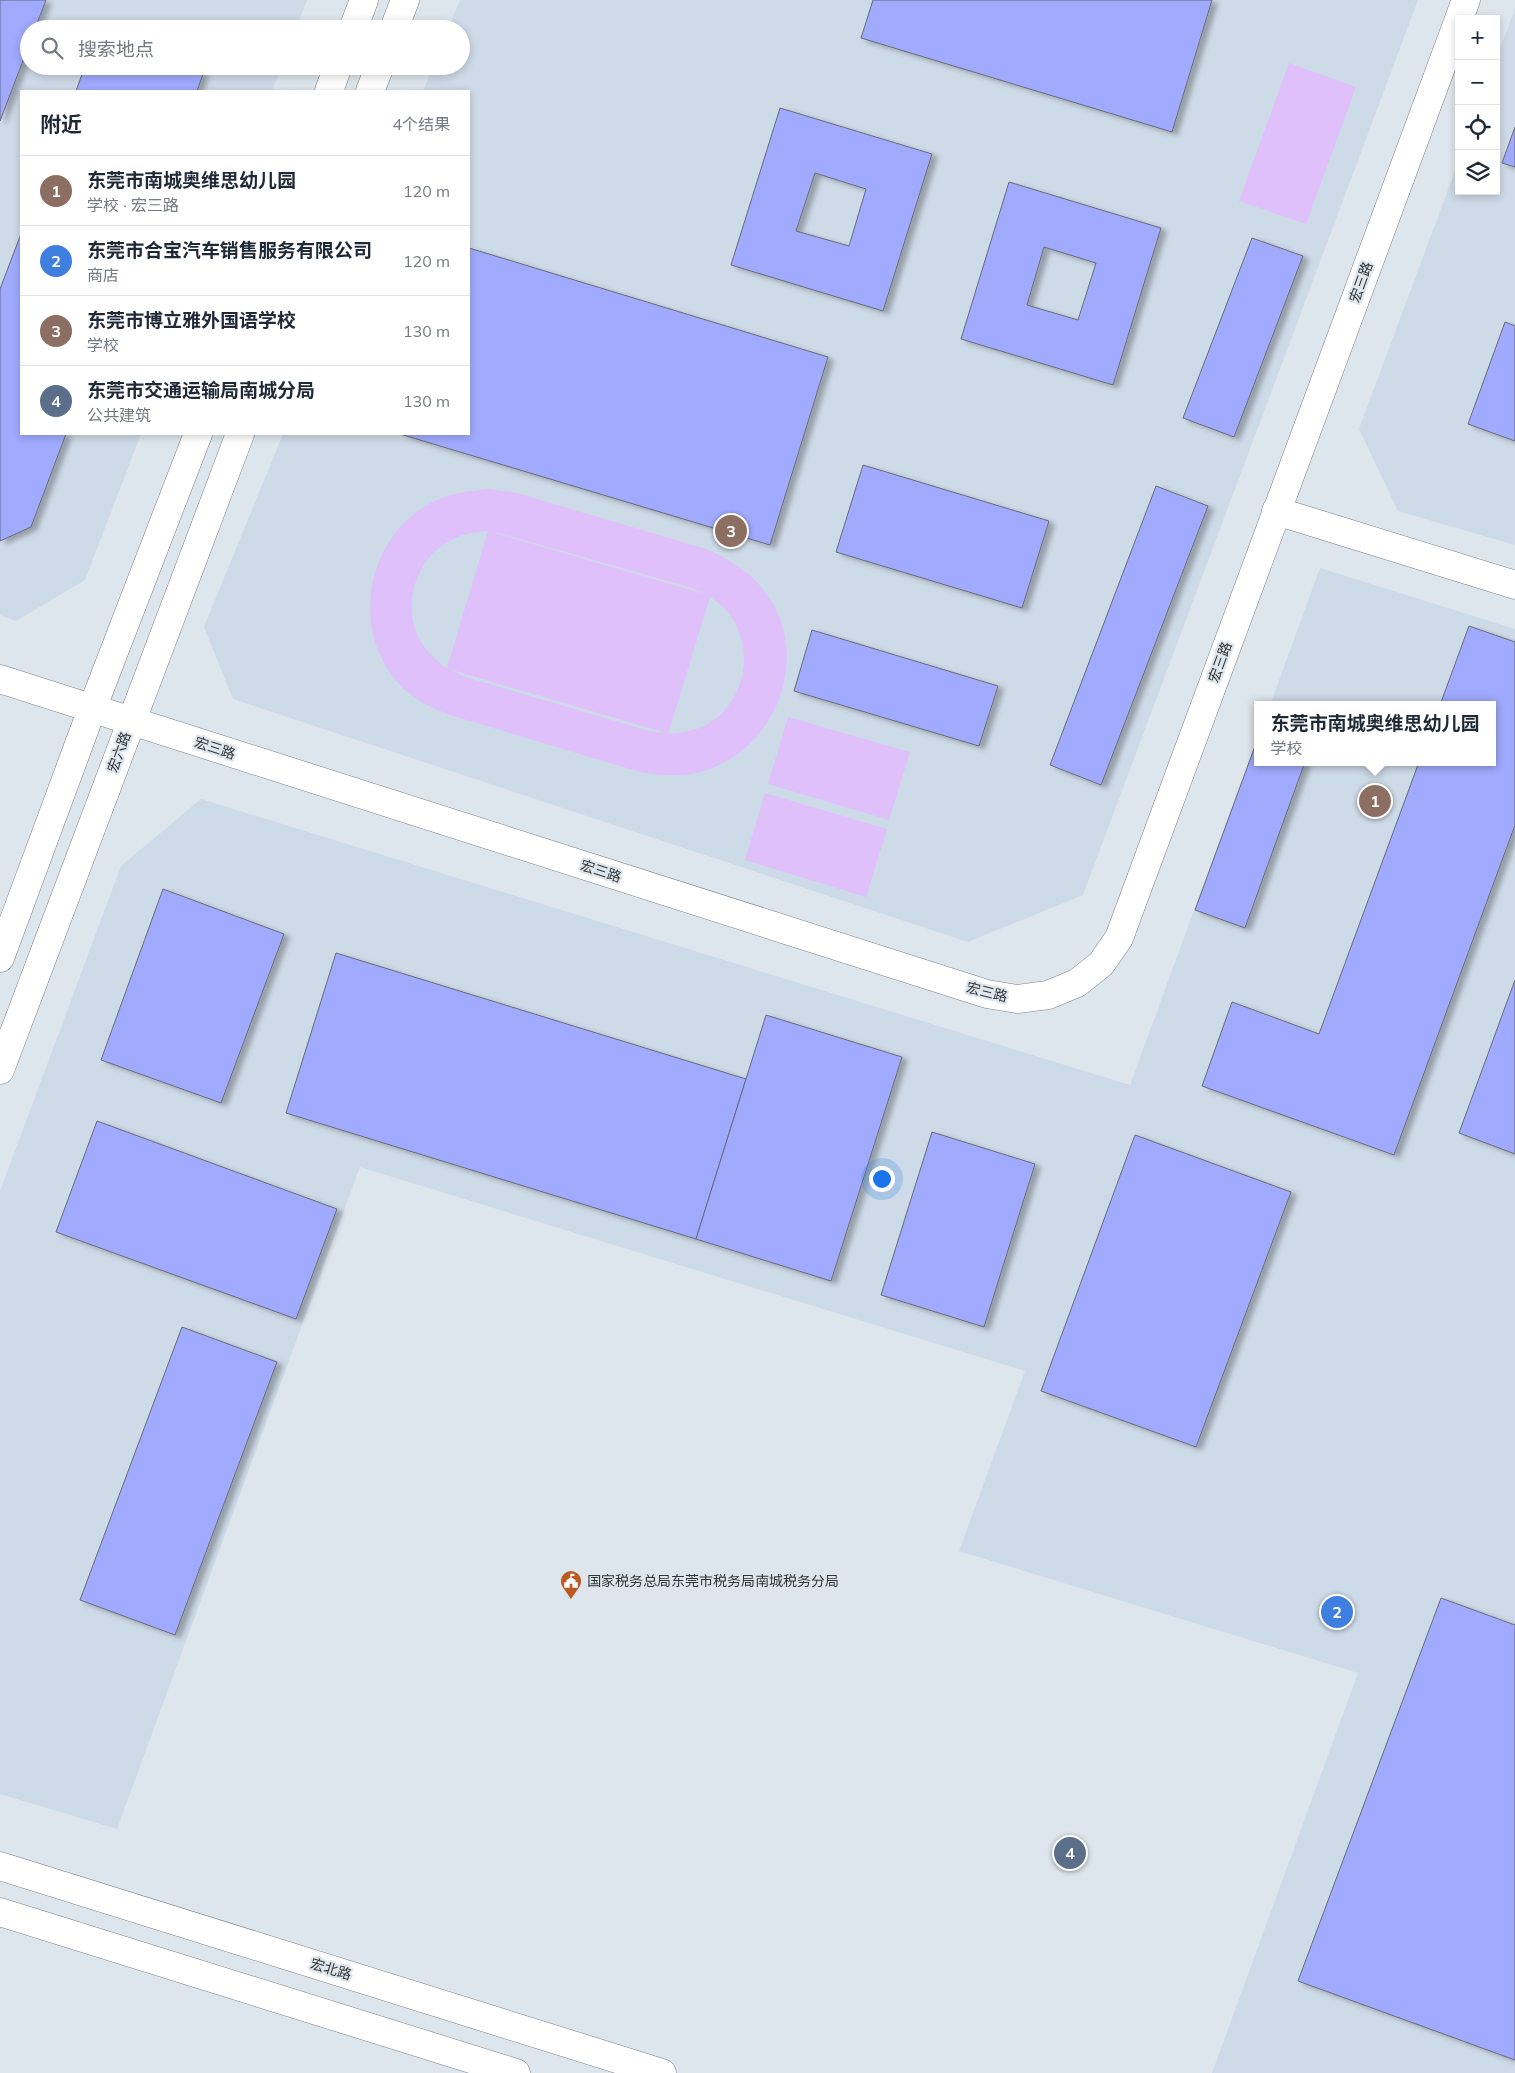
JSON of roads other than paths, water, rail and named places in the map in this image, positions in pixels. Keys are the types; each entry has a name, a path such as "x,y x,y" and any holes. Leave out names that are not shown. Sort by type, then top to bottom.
{"street":[{"path":"356,20 364,0"},
{"path":"397,20 405,0"},
{"name":"宏三路","path":"0,679 987,994 1017,999 1048,996 1077,983 1101,964 1119,938 1466,0"},
{"path":"329,90 335,75"},
{"path":"370,90 376,75"},
{"path":"0,958 92,709 198,435"},
{"name":"宏六路","path":"0,1070 130,721 240,435"},
{"path":"1276,511 1515,585"},
{"name":"宏北路","path":"0,1866 662,2073"},
{"path":"0,1912 516,2073"}],"place":[{"name":"东莞市博立雅外国语学校","path":"731,531"},
{"name":"东莞市南城奥维思幼儿园","path":"1375,801"},
{"name":"国家税务总局东莞市税务局南城税务分局","path":"571,1600"},
{"name":"东莞市合宝汽车销售服务有限公司","path":"1337,1612"},
{"name":"东莞市交通运输局南城分局","path":"1070,1853"}]}
